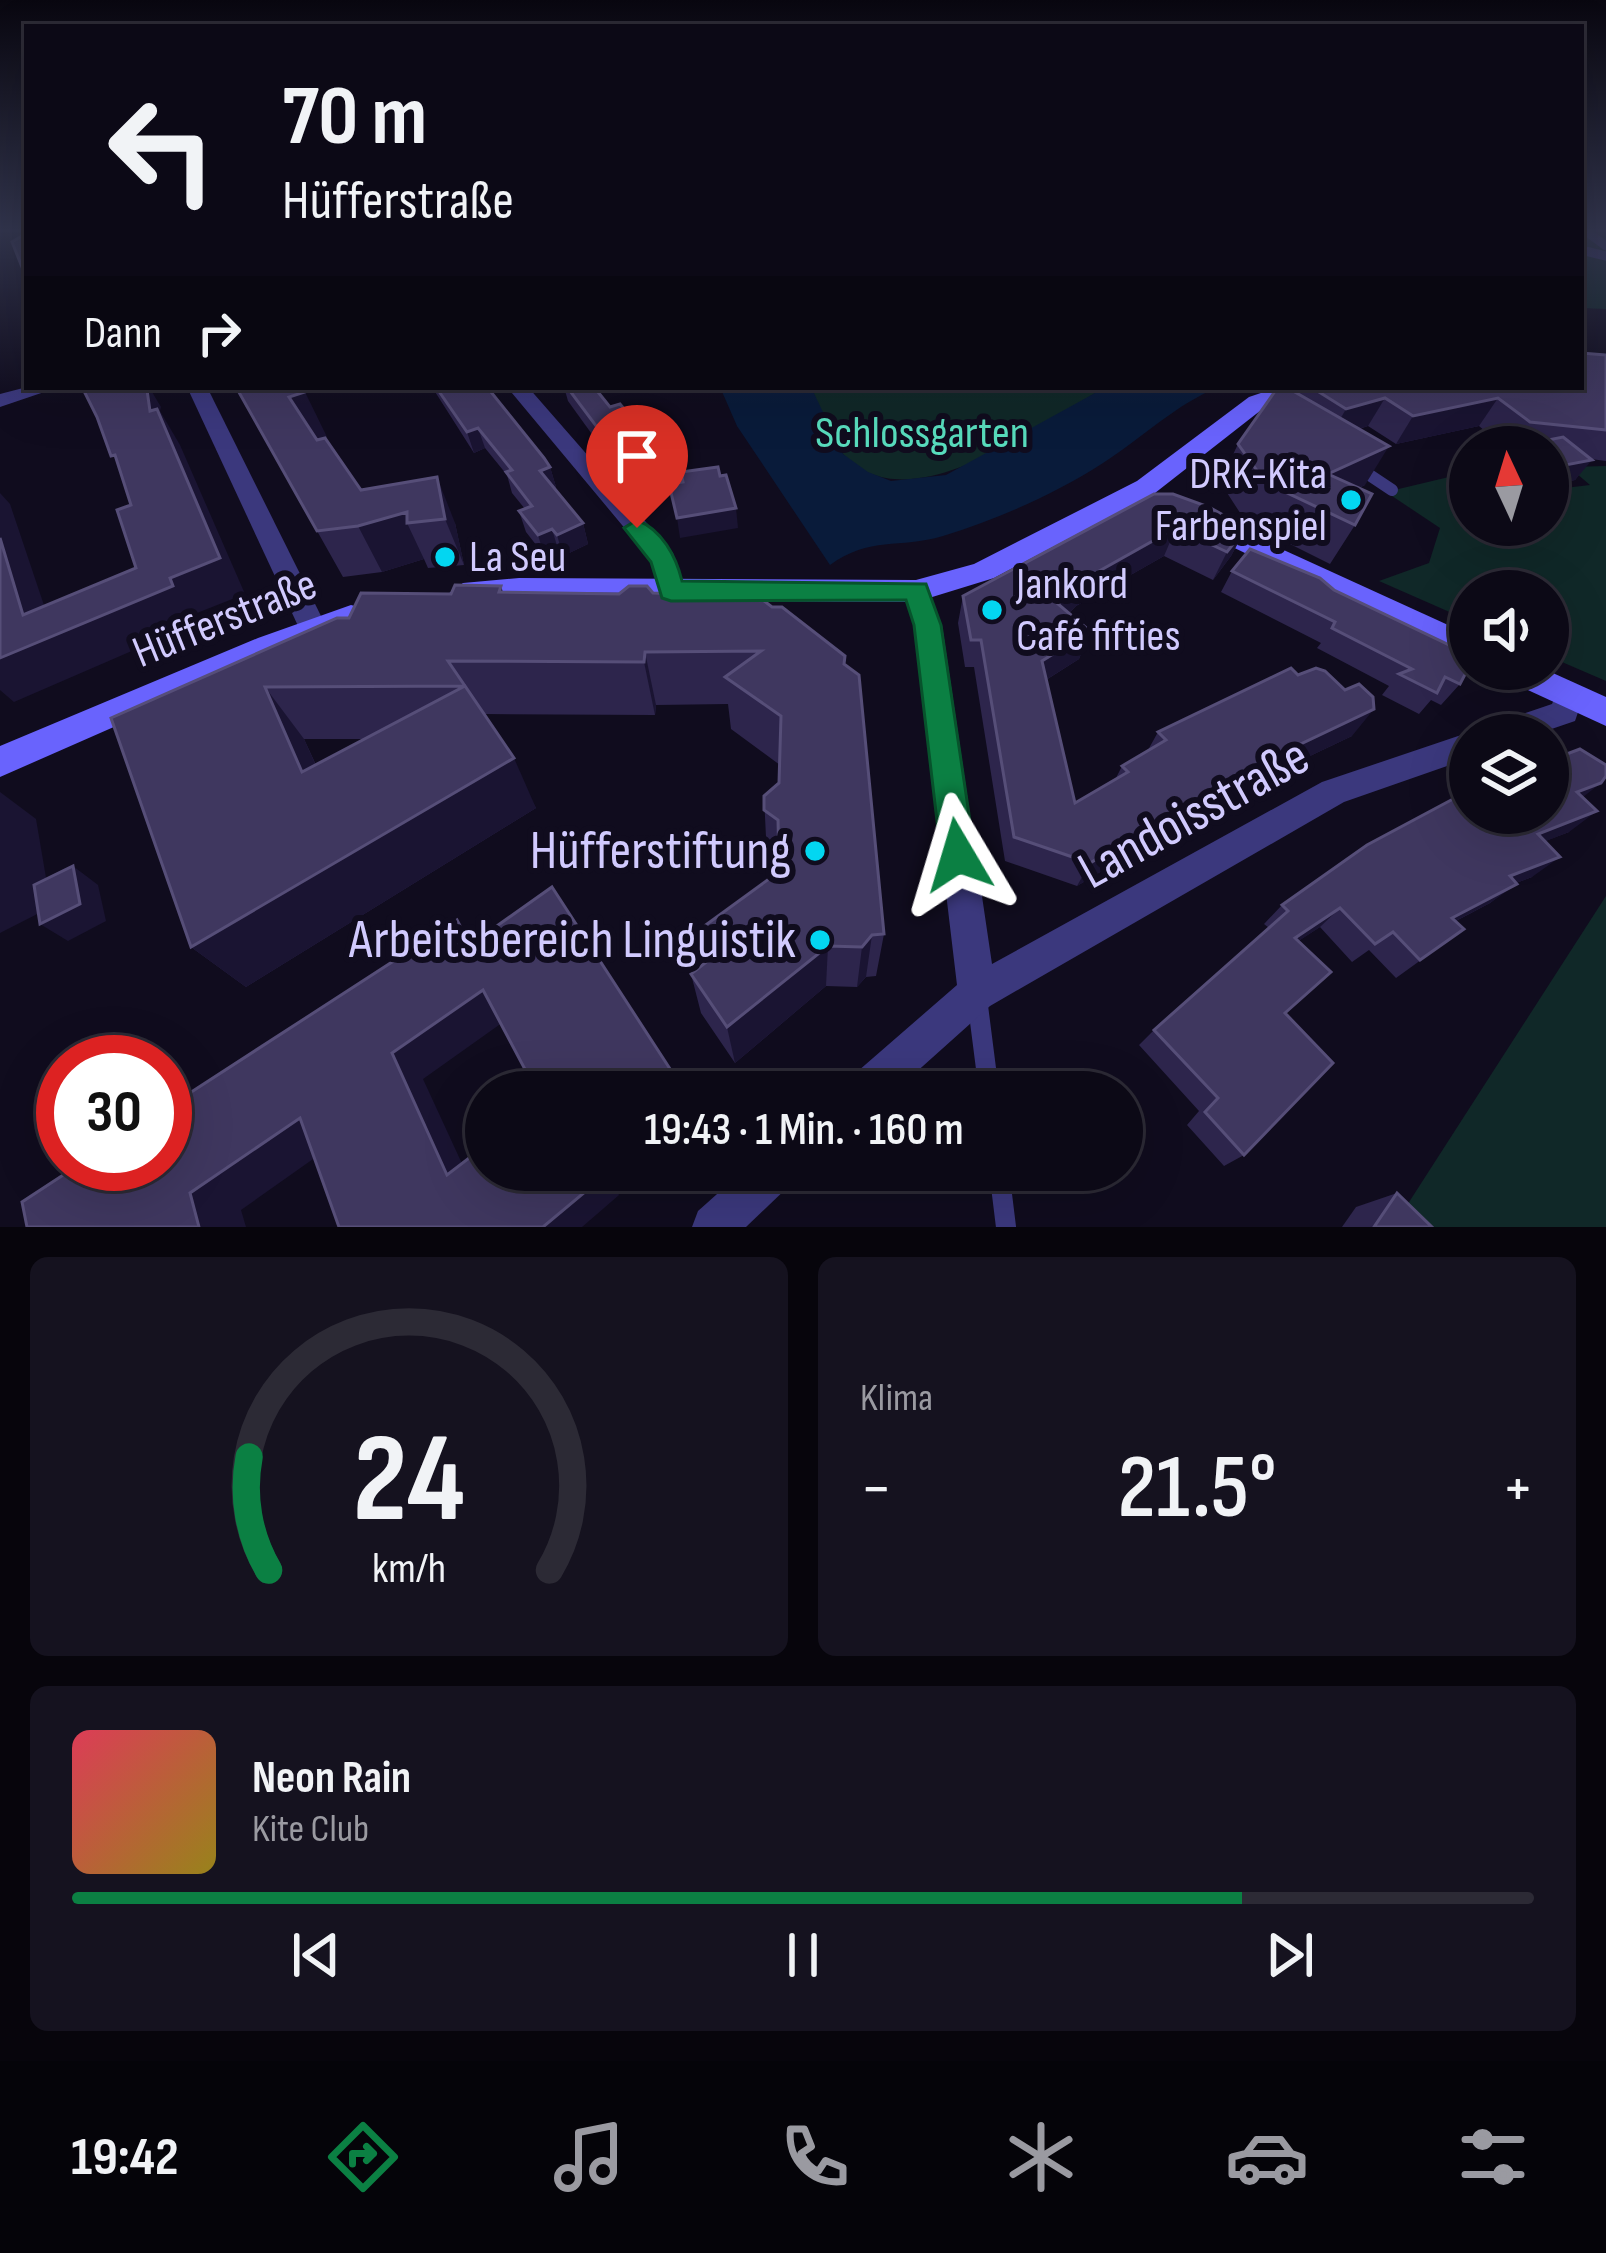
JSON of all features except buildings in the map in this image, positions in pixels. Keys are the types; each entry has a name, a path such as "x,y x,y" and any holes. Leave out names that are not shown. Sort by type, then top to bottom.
{"street":[{"path":"1,399 37,390"},
{"path":"197,390 313,628"},
{"path":"520,390 664,559 671,591"},
{"path":"422,600 519,589 916,590 984,571 1146,487 1264,406 1296,390"},
{"path":"1146,487 1241,544 1449,640"},
{"path":"916,590 928,625 977,993"},
{"name":"Hüfferstraße","path":"0,762 313,628 375,609"},
{"path":"1558,690 1606,712"},
{"path":"1558,714 1564,712 1569,695"},
{"name":"Landoisstraße","path":"888,1071 977,993 1333,793 1449,752"},
{"path":"714,1227 753,1191"}],"lane":[{"path":"1337,453 1391,490"},
{"path":"977,993 986,1071"},
{"path":"1002,1191 1006,1227"}],"green space":[{"path":"1584,289 1606,289 1606,309 1584,308"},
{"name":"Schlossgarten","path":"812,390 1101,390 1012,443 938,474 903,479 872,474 844,455"},
{"path":"1606,466 1606,681 1569,665 1569,570 1449,570 1449,612 1379,581 1429,563 1440,528 1386,492 1449,477 1449,546 1569,546 1569,488 1590,485 1569,467"},
{"path":"1606,896 1606,1227 1393,1227"}],"water":[{"path":"721,390 812,390 843,454 891,481 946,475 1101,390 1212,390 1085,474 1026,505 943,536 858,550 830,565 737,426"}],"place":[{"name":"DRK-Kita Farbenspiel","path":"1351,500"},
{"name":"La Seu","path":"445,557"},
{"name":"Jankord Café fifties","path":"992,610"},
{"name":"Hüfferstiftung","path":"815,851"},
{"name":"Arbeitsbereich Linguistik","path":"820,940"}],"route":[{"path":"637,528 664,559 671,591 861,594 916,590 928,625 958,855"}]}
